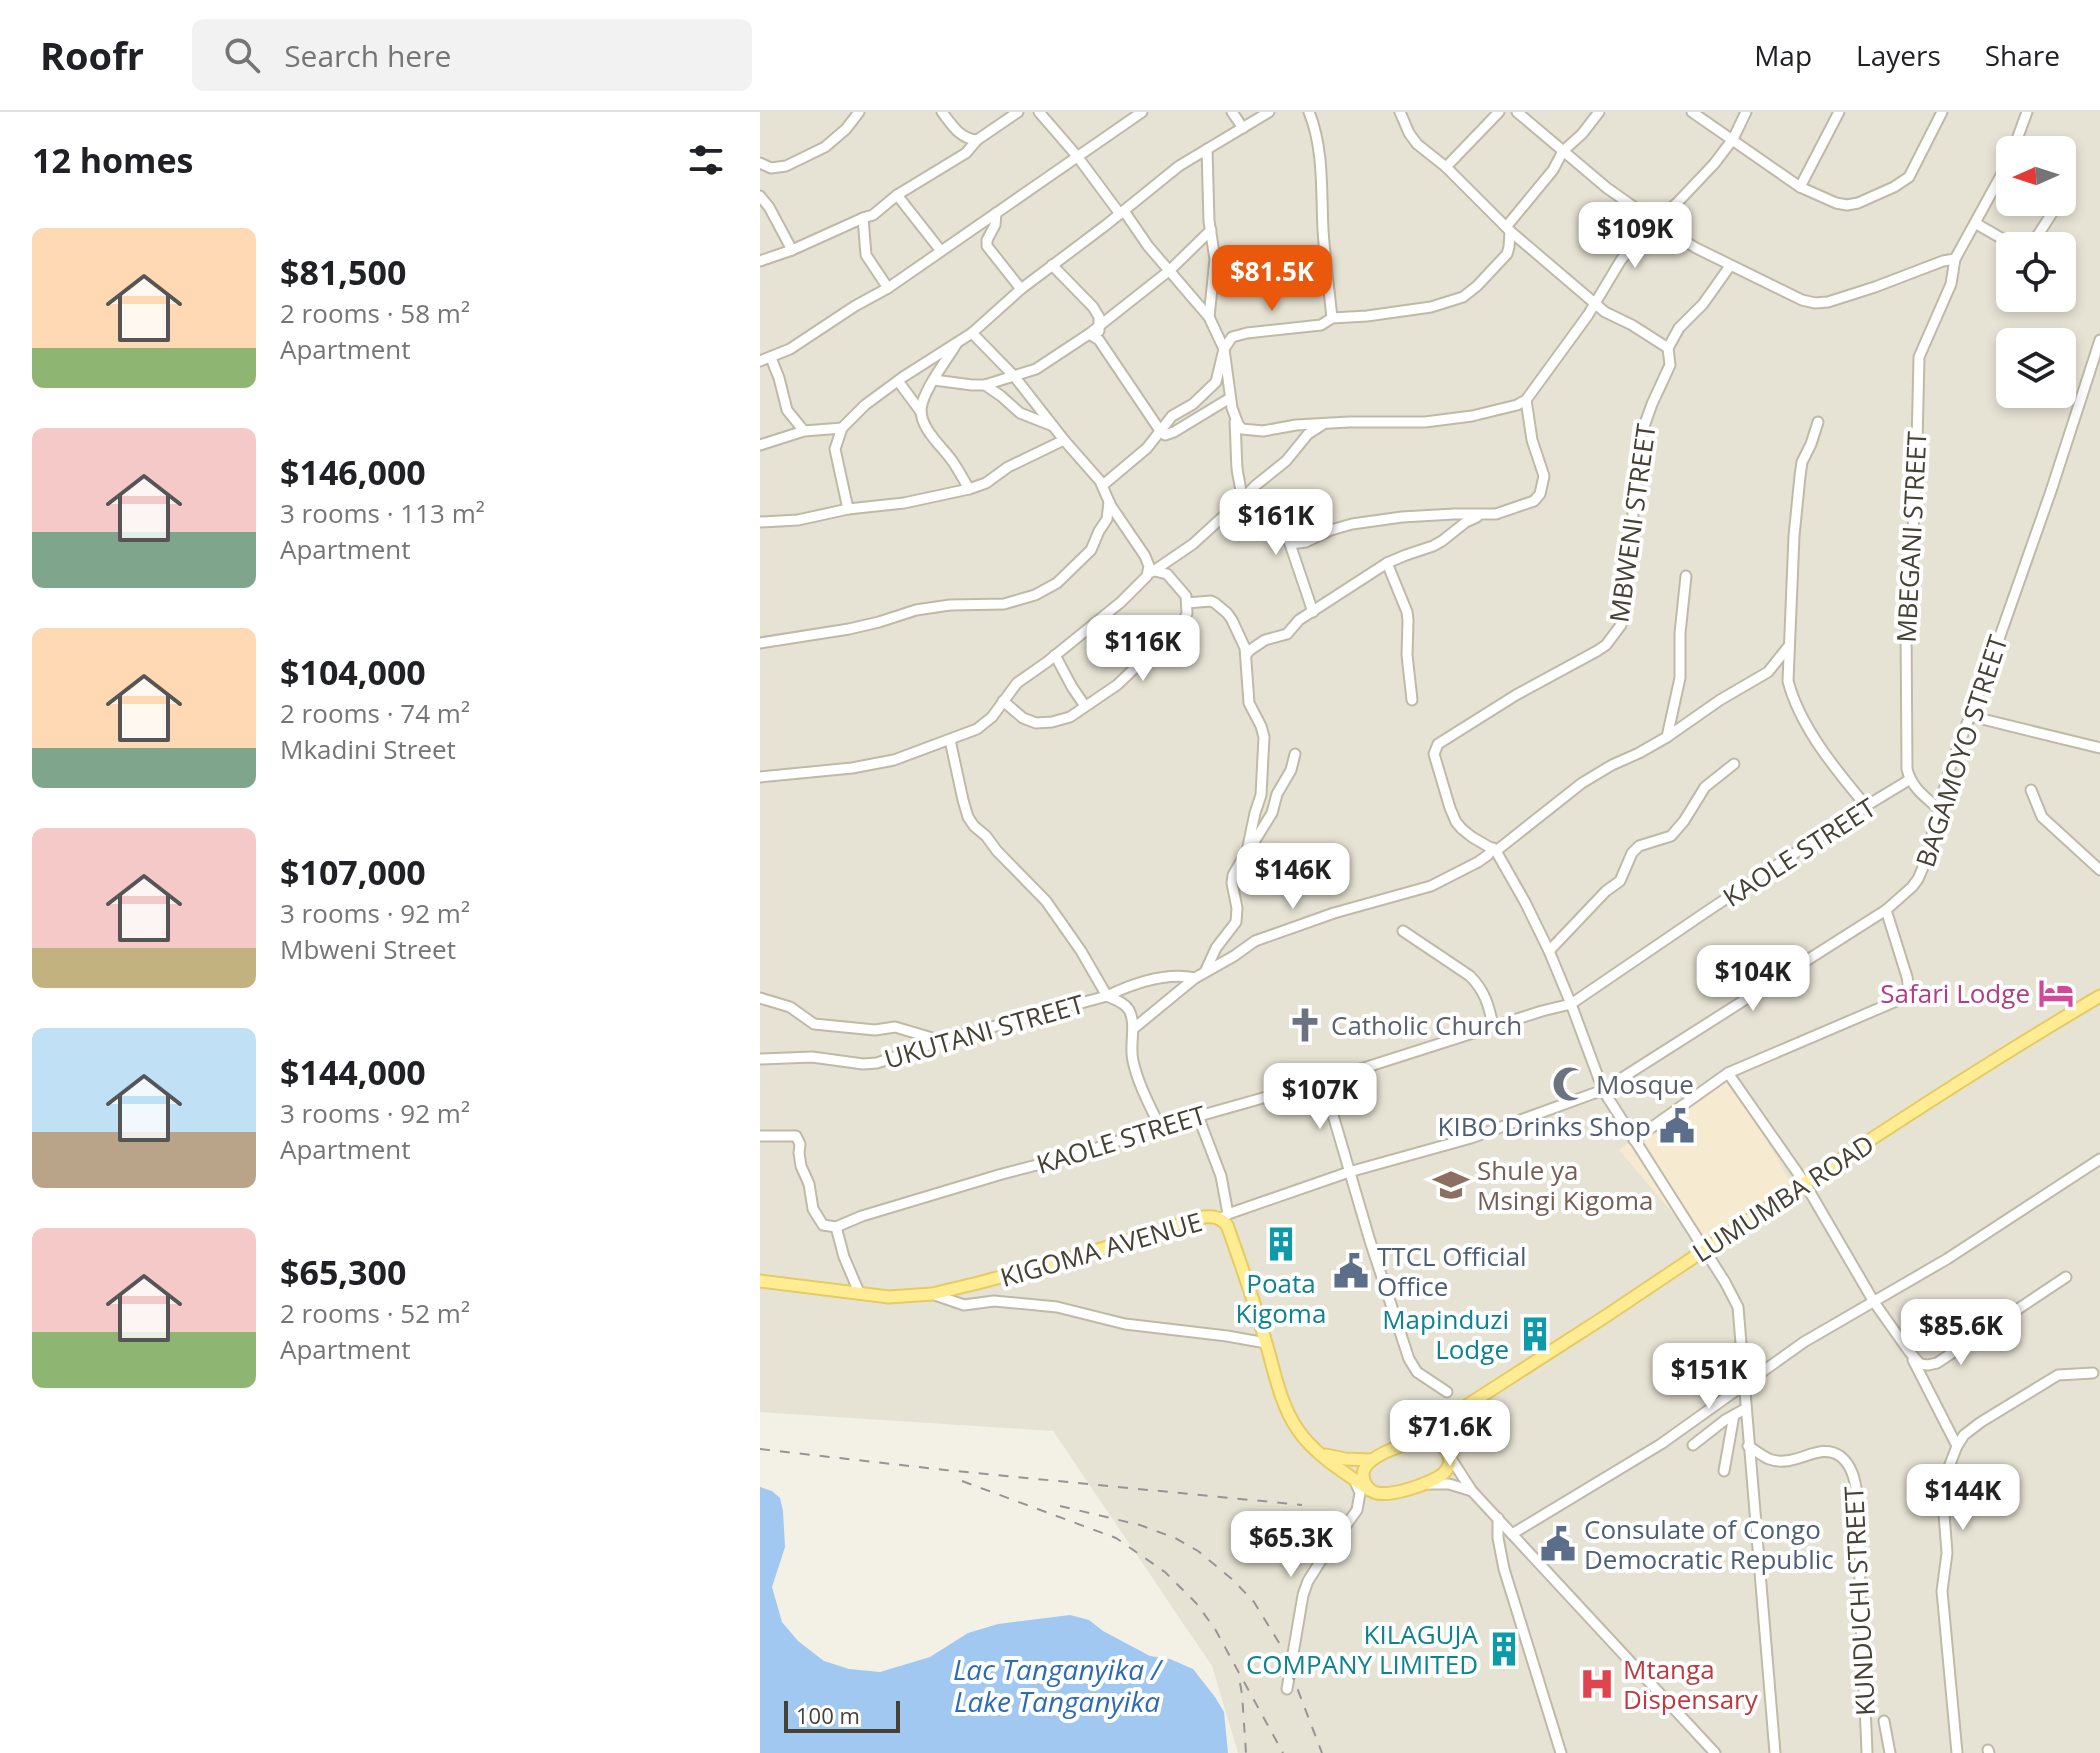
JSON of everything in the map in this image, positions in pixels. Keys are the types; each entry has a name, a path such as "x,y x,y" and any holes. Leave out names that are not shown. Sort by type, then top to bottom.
{"main road":[{"name":"LUMUMBA ROAD","path":"1372,1460 1407,1444 1469,1405 1804,1182 2100,996"},
{"name":"KIGOMA AVENUE","path":"760,1281 889,1297 932,1294 1067,1259 1203,1217 1224,1216 1247,1279 1280,1395 1290,1417 1300,1433 1322,1454 1370,1490"},
{"path":"1372,1460 1363,1473 1370,1490 1376,1493 1385,1494 1423,1484 1444,1473 1469,1405"},
{"path":"1407,1444 1438,1441 1450,1457"},
{"path":"1322,1454 1372,1460"}],"street":[{"path":"760,163 771,168 786,166 825,147 846,129 859,112"},
{"path":"942,112 962,136 977,140"},
{"path":"760,261 873,215 897,195 966,153 977,140 1018,112"},
{"path":"1039,112 1209,317 1224,349 1230,398 1238,424 1247,430 1263,431 1296,425 1349,422 1425,422 1472,416 1526,400 1588,315 1621,260 1654,222 1699,180 1733,139 1746,112"},
{"path":"760,361 790,349 888,288 1142,112"},
{"path":"1232,112 1243,128"},
{"path":"848,509 835,449 842,428 865,405 972,333 1021,289 1179,166 1269,112"},
{"path":"1309,112 1320,164 1332,318"},
{"path":"1400,112 1417,144 1446,167 1508,229 1605,312 1668,348"},
{"path":"1446,167 1499,112"},
{"path":"1517,112 1607,188 1654,222 1730,266 1802,300 1828,302 1955,259"},
{"path":"1103,485 1147,448 1172,416 1193,404 1216,382 1228,340 1238,335 1321,325 1332,318 1431,307 1463,297 1484,280 1507,254 1508,229 1553,170 1563,151 1582,134 1599,112"},
{"path":"1692,112 1800,187 1847,205 1894,187 1909,177 1942,112"},
{"path":"1800,187 1839,112"},
{"path":"2018,136 2027,112"},
{"path":"1207,149 1215,270 1209,317"},
{"name":"MBEGANI STREET","path":"1909,780 1905,715 1906,626 1916,487 1919,357 1951,284 1955,259 1996,185"},
{"path":"897,195 941,251"},
{"path":"760,196 792,250"},
{"path":"996,213 987,246 1021,289"},
{"path":"1975,223 2001,238 2025,244 2036,238 2050,216"},
{"path":"863,218 866,255 888,288"},
{"path":"934,380 985,385 1036,369 1089,334 1170,270 1211,230"},
{"path":"1052,265 1093,307 1099,317 1099,340"},
{"name":"MBWENI STREET","path":"1730,266 1703,304 1679,328 1668,348 1670,365 1646,418 1636,475 1633,528 1620,629 1597,651 1505,702 1438,744 1434,754 1456,822 1472,837 1495,849 1520,892 1549,951 1603,1090 1738,1307 1775,1753"},
{"path":"972,333 1014,376 1103,485 1109,502 1145,556 1151,573"},
{"path":"1089,334 1099,340 1165,435 1230,398"},
{"path":"959,340 934,380 921,412 922,420 955,464 969,489"},
{"name":"BAGAMOYO STREET","path":"1603,1090 1886,910 1904,896 1918,879 1950,768 2051,491 2100,340"},
{"path":"771,358 787,410 804,431"},
{"path":"898,381 921,412"},
{"path":"985,385 1020,413 1054,427"},
{"path":"1290,544 1306,542 1341,526 1368,521 1496,514 1534,501 1540,494 1544,472 1532,440 1526,400"},
{"path":"1234,414 1242,499"},
{"path":"1818,422 1802,462 1800,476 1794,536 1788,681 1793,701 1811,732 1866,806"},
{"path":"760,777 852,768 894,760 985,724 1017,683 1121,602 1151,573 1193,544 1286,461 1308,434 1323,424"},
{"path":"760,445 804,431 842,428"},
{"path":"760,522 798,520 969,489 986,483 1008,467 1064,440"},
{"path":"1242,499 1257,506 1259,515 1290,544 1313,612"},
{"path":"760,643 849,629 934,607 1004,604 1022,600 1057,583 1086,556 1107,519 1109,502"},
{"path":"1246,655 1265,640 1287,634 1299,620 1387,563 1433,546 1469,520 1483,515"},
{"path":"1387,563 1407,612 1407,655 1412,700"},
{"path":"1003,701 1023,718 1036,723 1070,717 1117,685 1138,665 1177,637 1187,613 1186,596 1167,574 1151,573"},
{"path":"1667,737 1680,678 1680,633 1686,576"},
{"path":"1187,603 1211,601 1221,606 1240,637 1246,655 1249,703 1264,737 1261,795 1247,851"},
{"path":"1160,1127 1136,1073 1132,1058 1133,1029 1200,975 1255,941 1334,913 1431,886 1478,862 1582,783 1667,737 1720,700 1768,672 1790,644"},
{"path":"1055,655 1085,706"},
{"path":"1970,716 2100,748"},
{"path":"950,740 968,817 1052,909 1107,996 1152,981 1200,975"},
{"path":"1200,975 1236,922 1233,875 1270,819 1277,794 1291,770 1295,754"},
{"path":"1549,951 1599,898 1620,881 1632,853 1639,846 1671,836 1705,787 1734,764"},
{"path":"1909,780 1939,809"},
{"name":"KAOLE STREET","path":"836,1227 862,1216 1079,1154 1571,1004 1909,780"},
{"path":"2031,790 2042,817 2100,870"},
{"path":"1634,1140 1728,1073 1907,994 1907,977 1886,910"},
{"path":"1403,931 1478,984 1485,993 1493,1026"},
{"name":"UKUTANI STREET","path":"760,1059 812,1057 877,1063 940,1041 1107,996 1123,1003 1129,1011 1133,1029"},
{"path":"760,998 790,1007 814,1024 875,1030 895,1027 940,1041"},
{"path":"1728,1073 1804,1182 1874,1302 1920,1364 1937,1363 2066,1277"},
{"path":"1323,1081 1409,1359 1417,1372 1447,1392"},
{"path":"1198,1116 1221,1176 1224,1216 1349,1172 1471,1138 1603,1090"},
{"path":"760,1136 785,1135 799,1139 801,1166 809,1184 813,1209 823,1225 836,1227 844,1257 859,1292"},
{"path":"1512,1534 1661,1444 1804,1342 1947,1259 2100,1159"},
{"path":"932,1294 964,1305 994,1301 1057,1307 1125,1324 1266,1343"},
{"path":"1908,1350 1957,1446"},
{"path":"1957,1753 1942,1591 1947,1553 1944,1493 1949,1467 1964,1435 1981,1422 2058,1375 2093,1373"},
{"path":"1693,1445 1745,1409"},
{"path":"1724,1471 1734,1415"},
{"name":"KUNDUCHI STREET","path":"1748,1446 1768,1459 1785,1462 1819,1451 1833,1451 1844,1458 1851,1469 1860,1518 1867,1753"},
{"path":"1450,1457 1472,1491 1715,1753"},
{"path":"1287,1689 1303,1595 1320,1562 1357,1510 1360,1493 1354,1479"},
{"path":"1423,1484 1449,1484 1472,1491"},
{"path":"1498,1518 1504,1569 1561,1753"},
{"path":"1884,1721 1890,1753"}],"shaded area":[{"path":"760,112 2100,112 2100,1753 1238,1753 1212,1666 1053,1431 760,1412"},
{"path":"1726,1070 1793,1186 1706,1252 1619,1150"}],"water":[{"name":"Lac Tanganyika / Lake Tanganyika","path":"760,1487 780,1498 783,1511 785,1547 772,1587 782,1622 798,1641 824,1661 849,1669 880,1672 930,1657 968,1633 998,1624 1070,1615 1089,1620 1150,1656 1170,1659 1193,1669 1224,1712 1228,1753 760,1753"}],"railway":[{"path":"760,1449 1302,1505"},
{"path":"962,1481 1116,1538 1165,1572 1196,1603 1215,1629 1283,1753"},
{"path":"1060,1506 1140,1525 1175,1538 1198,1551 1233,1580 1254,1602 1281,1646 1322,1753"},
{"path":"1240,1683 1246,1753"}],"place":[{"name":"Safari Lodge","path":"2056,993"},
{"name":"Catholic Church","path":"1305,1025"},
{"name":"Mosque","path":"1570,1084"},
{"name":"KIBO Drinks Shop","path":"1677,1126"},
{"name":"Shule ya Msingi Kigoma","path":"1451,1185"},
{"name":"Poata Kigoma","path":"1281,1244"},
{"name":"TTCL Official Office","path":"1351,1271"},
{"name":"Mapinduzi Lodge","path":"1535,1334"},
{"name":"Consulate of Congo Democratic Republic","path":"1558,1544"},
{"name":"KILAGUJA COMPANY LIMITED","path":"1504,1649"},
{"name":"Mtanga Dispensary","path":"1597,1684"}]}
